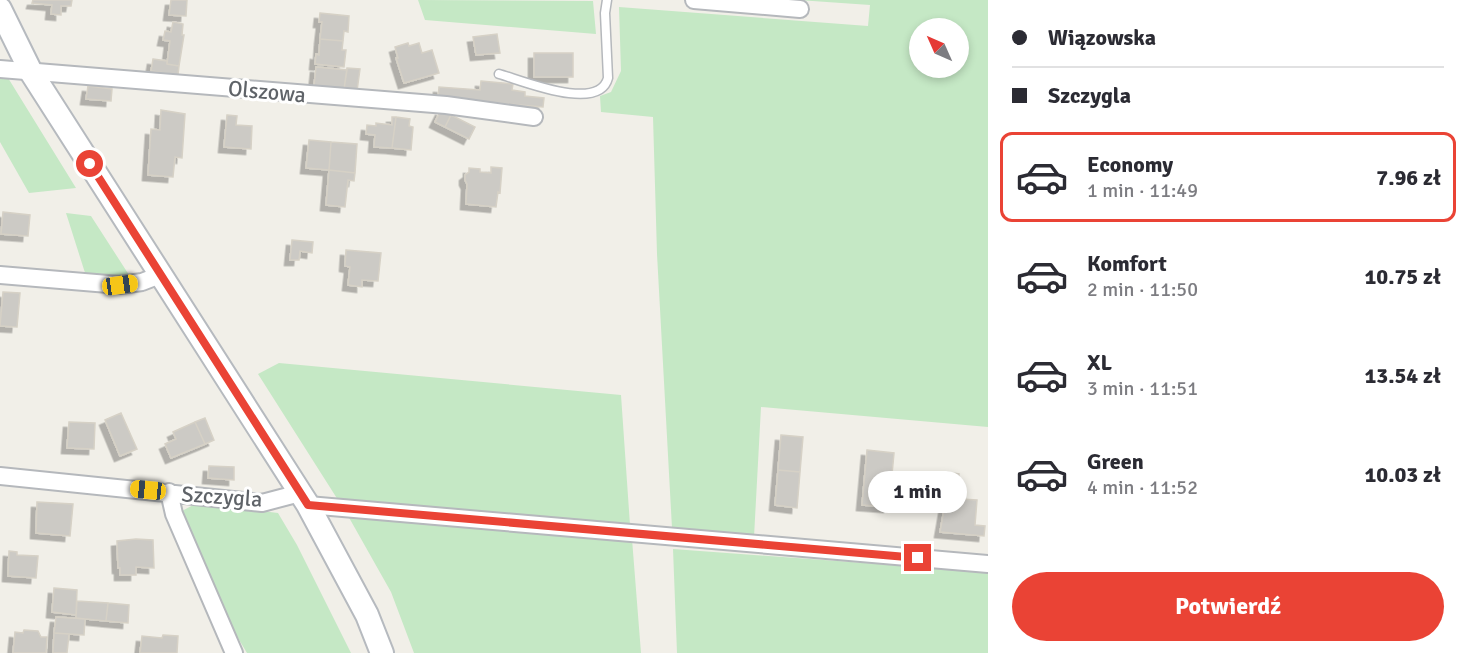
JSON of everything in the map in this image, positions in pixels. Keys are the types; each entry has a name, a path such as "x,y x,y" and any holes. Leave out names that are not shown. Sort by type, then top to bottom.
{"main road":[{"path":"0,9 31,72 304,499 367,615 382,653"}],"street":[{"path":"694,0 800,9"},
{"name":"Olszowa","path":"0,69 446,105 534,117"},
{"path":"0,275 120,285 142,282 160,275"},
{"name":"Szczygla","path":"0,476 262,503 304,499 988,564"},
{"path":"169,492 174,514 234,653"}],"lane":[{"path":"499,74 544,89 588,95 596,93 607,83 608,78 605,13 607,0"}],"green space":[{"path":"418,0 593,1 596,34 425,20"},
{"path":"798,0 988,0 988,427 761,407 754,537 672,528 657,254 653,117 601,112 600,96 611,92 621,71 619,7 868,26 870,5"},
{"path":"5,73 76,188 29,193 0,142 0,76"},
{"path":"66,213 91,216 131,278 86,276"},
{"path":"279,363 621,395 630,525 338,500 258,374"},
{"path":"197,503 278,513 297,545 351,653 247,653 232,628 182,511"},
{"path":"347,514 632,539 641,653 414,653 391,592"},
{"path":"673,549 988,572 988,653 677,653"}],"building":[{"path":"33,0 72,0 71,6 61,6 61,15 51,14 52,5 32,3"},
{"path":"171,0 187,0 186,16 169,15"},
{"path":"320,13 349,16 348,32 344,31 343,41 320,39 322,22 319,22"},
{"path":"173,22 183,24 182,35 184,35 179,66 167,64 170,41 163,40 165,31 171,32"},
{"path":"497,34 500,53 476,55 473,37"},
{"path":"320,39 343,41 342,50 346,50 344,67 315,64 316,54 319,55"},
{"path":"408,43 409,46 419,43 422,53 432,50 439,73 404,83 395,47"},
{"path":"534,53 573,53 573,77 534,77"},
{"path":"153,59 179,66 178,75 151,71"},
{"path":"316,67 347,70 344,89 314,86"},
{"path":"347,68 360,69 357,91 344,89"},
{"path":"481,81 513,84 512,90 525,92 525,96 544,98 543,107 438,98 439,87 480,90"},
{"path":"88,86 112,89 111,101 86,99"},
{"path":"161,110 185,114 182,158 175,157 173,177 148,175 151,129 160,130"},
{"path":"441,110 451,115 445,127 435,122"},
{"path":"227,115 237,116 236,125 252,126 251,149 224,147"},
{"path":"451,115 475,127 469,139 445,127"},
{"path":"392,117 396,117 392,148 374,147 375,135 366,134 367,125 376,126 376,123 392,125"},
{"path":"396,117 410,119 409,126 413,127 411,150 392,148"},
{"path":"309,140 331,142 329,170 306,168"},
{"path":"331,142 357,144 355,173 329,170"},
{"path":"491,167 502,168 500,193 498,192 496,207 466,204 465,175 469,172 469,168 491,173"},
{"path":"329,170 355,173 354,181 348,180 345,207 326,205"},
{"path":"3,212 30,215 28,236 1,234"},
{"path":"292,240 313,242 312,253 300,251 299,260 290,260"},
{"path":"346,250 381,253 378,281 362,280 362,287 348,285 350,267 345,266"},
{"path":"3,292 20,293 17,327 0,326"},
{"path":"121,413 137,449 120,456 105,420"},
{"path":"205,418 214,440 205,444 195,422"},
{"path":"69,422 95,423 94,449 67,448"},
{"path":"195,422 205,444 171,458 165,444 176,439 173,432"},
{"path":"781,435 803,437 800,472 778,470"},
{"path":"867,450 894,453 889,507 862,505"},
{"path":"209,466 234,467 234,480 208,478"},
{"path":"778,470 800,472 797,508 775,505"},
{"path":"946,472 959,474 958,484 962,484 961,499 977,500 975,525 985,526 984,536 940,532 946,498 944,498"},
{"path":"37,502 73,504 70,536 36,533"},
{"path":"153,540 154,568 136,567 136,575 120,575 117,541"},
{"path":"9,551 17,552 17,555 38,556 36,578 8,576"},
{"path":"54,588 77,590 76,615 52,612"},
{"path":"77,601 108,603 106,621 76,618"},
{"path":"108,603 129,605 128,623 106,621"},
{"path":"56,617 85,619 84,635 54,633"},
{"path":"24,630 38,631 41,637 47,637 46,653 13,653 15,632 23,633"},
{"path":"54,633 69,634 67,653 53,653"},
{"path":"163,635 178,636 177,653 140,653 142,636 162,638"}],"route":[{"path":"90,164 308,505 918,558"}]}
